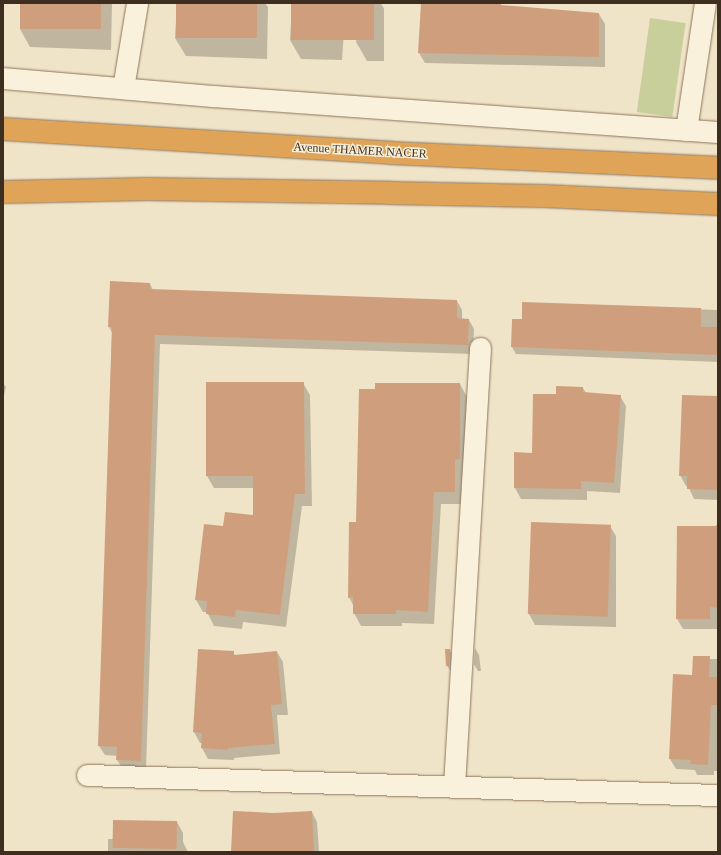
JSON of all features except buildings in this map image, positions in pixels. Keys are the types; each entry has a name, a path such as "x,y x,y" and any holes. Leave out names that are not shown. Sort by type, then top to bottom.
{"highway":[{"name":"Avenue THAMER NACER","path":"3,129 391,153 718,168"},
{"path":"3,192 146,189 544,196 718,204"}],"street":[{"path":"123,88 137,3"},
{"path":"686,130 705,3"},
{"path":"3,78 718,132"},
{"path":"454,786 480,348"},
{"path":"87,775 718,795"}],"green space":[{"path":"650,18 686,23 672,117 637,112"}]}
